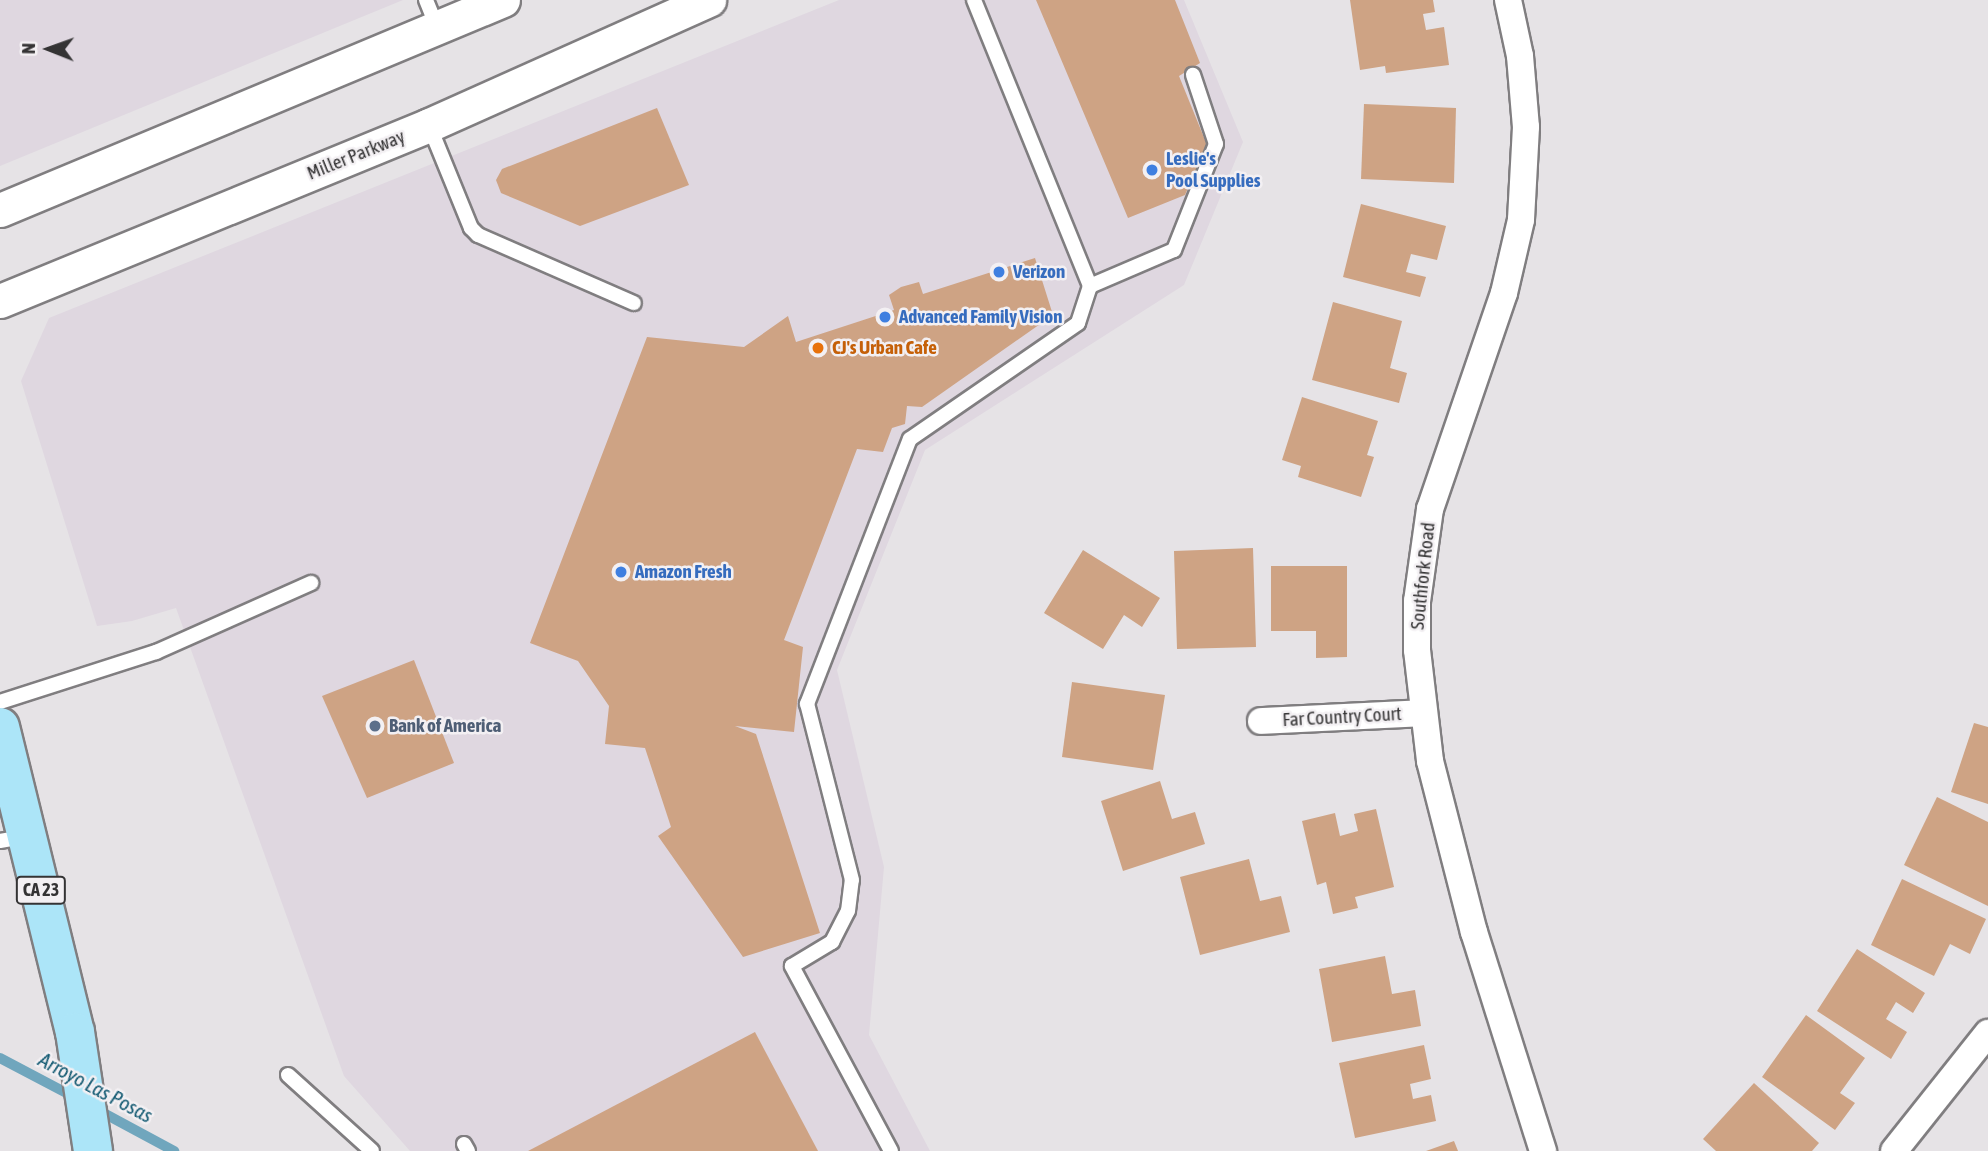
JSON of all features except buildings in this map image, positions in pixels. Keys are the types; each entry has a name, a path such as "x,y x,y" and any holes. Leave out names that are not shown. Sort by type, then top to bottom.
{"main road":[{"name":"CA 23","path":"0,727 14,839 75,1032 93,1151"}],"street":[{"path":"0,210 431,14 503,0"},
{"name":"Miller Parkway","path":"0,301 429,125 709,0"},
{"name":"Southfork Road","path":"1508,0 1520,56 1527,127 1522,207 1504,293 1430,509 1417,601 1423,713 1430,761 1474,932 1543,1151"},
{"name":"Far Country Court","path":"1261,721 1423,713"},
{"path":"1894,1151 1946,1091 1988,1033"}],"lane":[{"path":"891,1151 792,966 832,942 848,911 852,880 807,704 910,439 1078,323 1090,286 974,0"},
{"path":"1090,286 1174,250 1216,144 1193,75"},
{"path":"429,125 471,228 478,234 634,303"},
{"path":"0,702 156,652 311,583"},
{"path":"288,1075 372,1151"}],"shaded area":[{"path":"0,0 403,0 0,166"},
{"path":"839,0 1184,0 1243,142 1184,285 925,450 837,670 884,867 869,1035 930,1151 410,1151 344,1076 176,608 132,621 97,626 21,381 49,318"}],"waterway":[{"name":"Arroyo Las Posas","path":"0,1058 74,1097"},
{"name":"Arroyo Las Posas","path":"96,1109 174,1151"}],"place":[{"name":"Leslie's Pool Supplies","path":"1152,170"},
{"name":"Verizon","path":"999,272"},
{"name":"Advanced Family Vision","path":"885,317"},
{"name":"CJ's Urban Cafe","path":"818,348"},
{"name":"Amazon Fresh","path":"621,572"},
{"name":"Bank of America","path":"375,726"}]}
